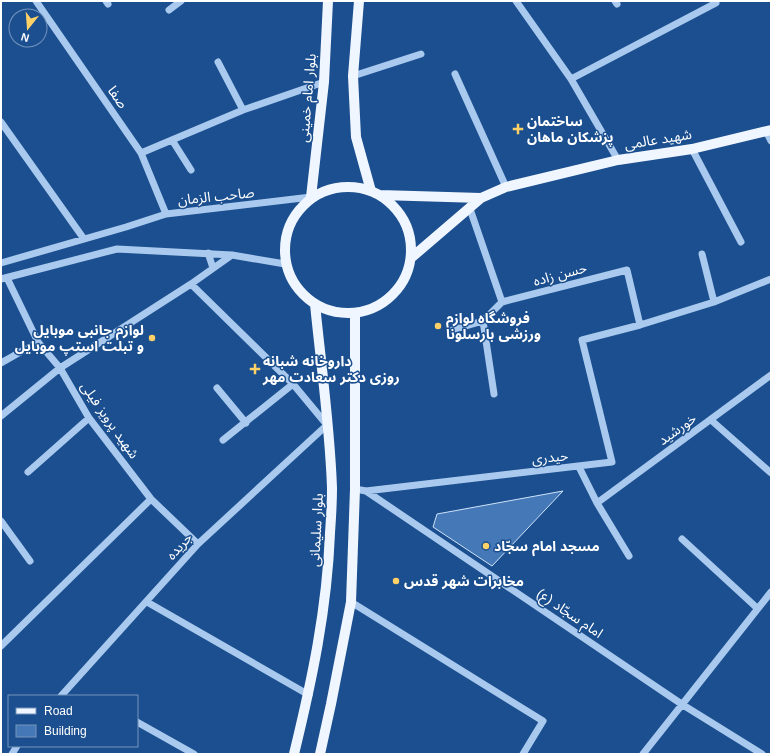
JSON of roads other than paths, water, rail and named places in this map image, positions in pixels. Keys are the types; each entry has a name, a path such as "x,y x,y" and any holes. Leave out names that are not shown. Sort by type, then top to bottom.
{"main road":[{"name":"بلوار امام خمینی","path":"311,198 324,82 328,1"},
{"path":"359,1 353,76 356,137 376,193"},
{"name":"شهید عالمی","path":"411,258 481,198 506,187 618,160 692,149 769,131"},
{"path":"351,186 376,193 394,207 405,222 411,239 411,258 407,274 398,289 386,300 372,309 355,313 334,312 315,304 301,294 291,280 285,264 284,247 286,233 291,219 300,207 311,198 330,188 351,186"},
{"name":"شهید عالمی","path":"376,193 481,198"},
{"name":"بلوار سلیمانی","path":"294,754 309,695 321,633 328,568 332,489 315,304"},
{"path":"320,754 351,602 355,489 355,313"}],"street":[{"name":"صفا","path":"36,1 141,153 166,214"},
{"path":"169,10 181,1"},
{"path":"516,1 571,79 618,160"},
{"path":"571,79 716,3 715,1"},
{"path":"353,76 421,54"},
{"path":"218,62 243,110"},
{"path":"455,74 506,187"},
{"path":"141,153 243,110 324,82"},
{"path":"1,122 84,239"},
{"path":"769,131 771,141"},
{"path":"172,140 191,170"},
{"path":"692,149 741,242"},
{"name":"صاحب الزمان","path":"1,263 126,228 166,214 311,198"},
{"path":"452,330 483,321 502,302 470,209"},
{"path":"4,278 116,249 232,254 285,264"},
{"path":"208,253 213,268"},
{"path":"1,416 60,368 191,284 232,254"},
{"path":"702,254 714,302"},
{"name":"حسن زاده","path":"502,302 626,270 640,325"},
{"name":"شهید پرویز فیلی","path":"4,278 38,342 60,368 90,418 151,499 198,544"},
{"path":"640,325 714,302 771,279"},
{"path":"191,284 294,384 327,425"},
{"path":"483,321 494,394"},
{"name":"حیدری","path":"366,491 612,462 582,340 640,325"},
{"path":"1,363 38,342"},
{"name":"خورشید","path":"597,503 771,375"},
{"path":"223,440 294,384"},
{"path":"217,388 246,423"},
{"path":"28,472 90,418"},
{"path":"711,420 771,473"},
{"name":"جریده","path":"62,695 198,544 327,425"},
{"path":"579,467 597,503 629,556"},
{"path":"355,489 366,491"},
{"name":"امام سجّاد (ع)","path":"366,491 683,704 762,754"},
{"path":"1,646 151,499"},
{"path":"1,521 30,561"},
{"path":"682,539 757,608"},
{"path":"643,754 771,592"},
{"path":"147,602 309,695"},
{"path":"351,602 543,722 523,754"},
{"path":"138,723 194,754"}],"place":[{"name":"ساختمان پزشکان ماهان","path":"518,129"},
{"name":"فروشگاه لوازم ورزشی بارسلونا","path":"438,326"},
{"name":"لوازم جانبی موبایل و تبلت استپ موبایل","path":"152,338"},
{"name":"داروخانه شبانه روزی دکتر سعادت مهر","path":"255,369"},
{"name":"مسجد امام سجّاد","path":"486,546"},
{"name":"مخابرات شهر قدس","path":"396,581"}]}
